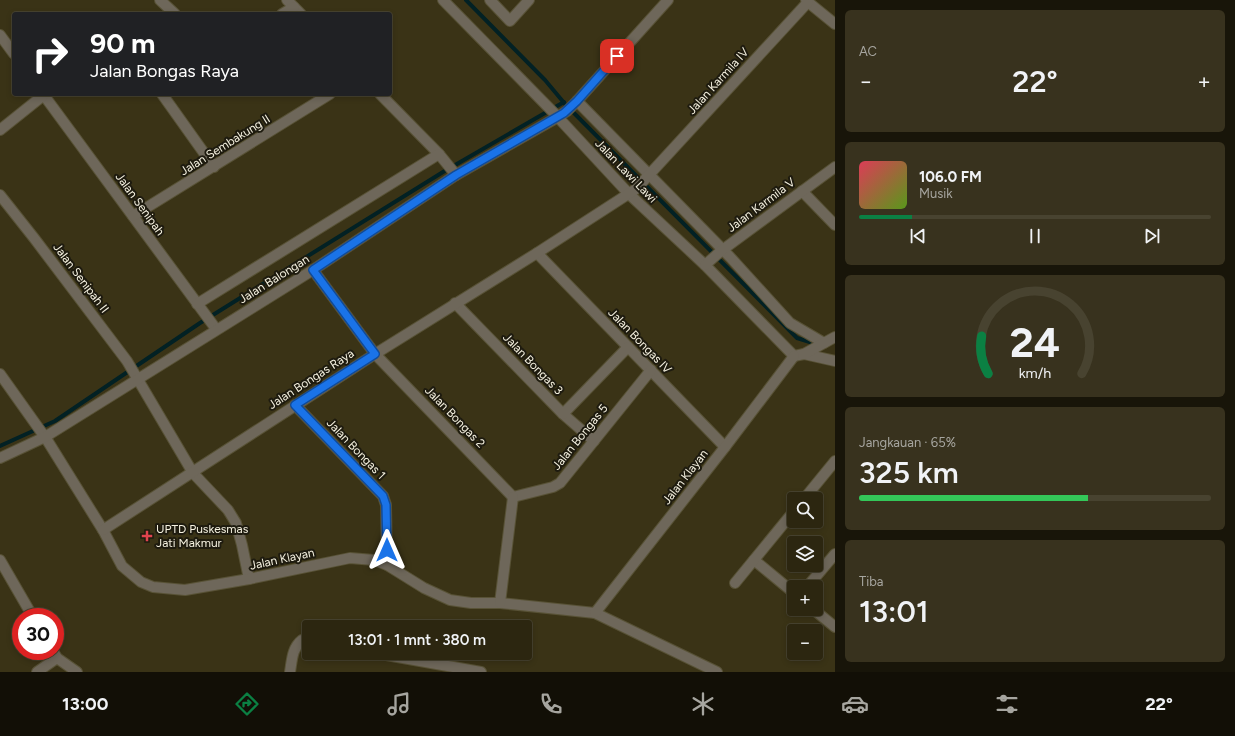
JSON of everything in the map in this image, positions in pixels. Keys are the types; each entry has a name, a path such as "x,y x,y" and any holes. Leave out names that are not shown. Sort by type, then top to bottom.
{"street":[{"path":"160,0 171,12"},
{"name":"Jalan Lawi Lawi","path":"443,0 544,103 565,110 632,191 708,262 799,355"},
{"path":"490,0 510,21 529,0"},
{"name":"Jalan Balongan","path":"0,458 40,431 136,375 214,326 313,270 454,174 565,110 668,0"},
{"path":"807,1 835,24"},
{"name":"Jalan Karmila IV","path":"632,191 647,178 807,1"},
{"path":"0,35 12,51"},
{"path":"0,130 42,96"},
{"name":"Jalan Senipah","path":"45,96 214,326"},
{"path":"163,96 214,167"},
{"name":"Jalan Sembakung II","path":"133,216 327,96"},
{"path":"382,96 441,157 454,174"},
{"path":"565,110 647,178 722,250 790,323 824,343"},
{"path":"199,305 441,157"},
{"name":"Jalan Karmila V","path":"708,262 722,250 835,167"},
{"name":"Jalan Bongas Raya","path":"103,530 295,405 455,303 537,253 632,191"},
{"path":"802,191 835,225"},
{"name":"Jalan Senipah II","path":"0,195 127,361 192,473 228,510 236,523 249,579"},
{"name":"Jalan Bongas IV","path":"537,253 725,447"},
{"name":"Jalan Bongas 2","path":"313,270 375,354 513,497"},
{"name":"Jalan Bongas 3","path":"455,303 563,414 594,441"},
{"path":"799,355 835,337"},
{"path":"563,414 628,347"},
{"path":"799,355 834,361"},
{"name":"Jalan Klayan","path":"595,612 799,355"},
{"name":"Jalan Bongas 5","path":"513,497 560,483 650,370"},
{"name":"Jalan Klayan","path":"0,374 40,431 103,530 122,566 141,582 153,588 185,590 249,579 350,558 374,560 386,565 424,588 450,600 471,603 500,603 595,612 717,672"},
{"name":"Jalan Bongas 1","path":"295,405 383,496 386,505 386,565"},
{"path":"810,492 833,467"},
{"path":"500,603 513,497"},
{"path":"735,582 787,520"},
{"path":"813,580 835,554"},
{"path":"0,560 28,608"},
{"path":"754,560 787,587"},
{"path":"822,616 835,627"},
{"path":"290,672 293,652 297,644 302,640"},
{"path":"37,672 49,660"},
{"path":"62,660 77,672"},
{"path":"407,660 452,670 482,672"}],"waterway":[{"path":"466,0 545,80 565,104"},
{"path":"0,446 55,421 200,323 443,172 564,102"},
{"path":"570,109 797,338 813,343"}],"place":[{"name":"UPTD Puskesmas Jati Makmur","path":"147,536"}],"route":[{"path":"387,550 386,505 383,496 295,405 375,354 313,270 427,196 456,175 564,113 577,101 617,56"}]}
